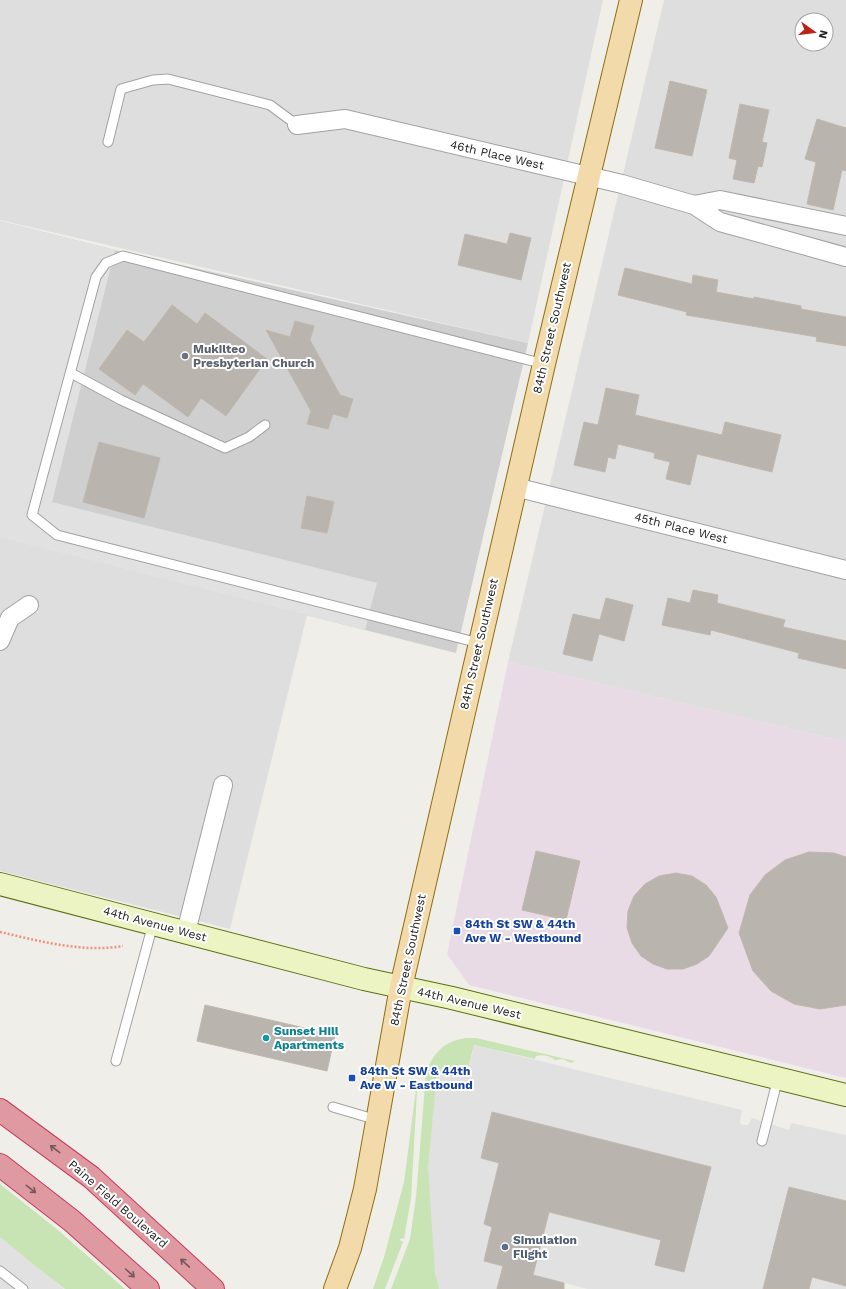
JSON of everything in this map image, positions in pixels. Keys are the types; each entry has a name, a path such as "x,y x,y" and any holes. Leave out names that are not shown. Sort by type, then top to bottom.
{"highway":[{"name":"Paine Field Boulevard","path":"0,1110 91,1177 213,1289"},
{"path":"0,1165 72,1221 148,1289"}],"main road":[{"name":"84th Street Southwest","path":"335,1289 350,1248 366,1189 401,987 515,486 631,0"}],"street":[{"name":"46th Place West","path":"297,125 345,119 589,176 694,205 720,222 846,257"},
{"name":"46th Place West","path":"694,205 720,200 846,226"},
{"name":"45th Place West","path":"515,486 846,570"},
{"path":"0,641 10,618 29,605"},
{"path":"186,932 223,785"},
{"name":"44th Avenue West","path":"0,884 401,987 452,998 846,1094"}],"lane":[{"path":"108,142 121,89 154,80 168,79 270,105 297,125"},
{"path":"479,643 57,535 32,515 96,277 106,263 123,256 544,364"},
{"path":"70,373 121,400 225,448 249,437 265,425"},
{"path":"116,1061 153,924"},
{"path":"762,1141 778,1078"},
{"path":"333,1107 378,1121"},
{"path":"0,1271 23,1289"}],"path":[{"path":"0,932 89,948 110,948 123,946"}],"shaded area":[{"path":"0,0 603,0 528,343 0,220"},
{"path":"664,0 846,0 846,742 508,662"},
{"path":"0,221 115,250 528,343 456,653 0,538"},
{"path":"0,221 115,250 52,502 377,583 365,630 0,538"},
{"path":"0,538 307,615 230,929 0,871"},
{"path":"508,662 846,742 846,1078 469,985 447,954"},
{"path":"474,1045 742,1110 740,1123 743,1125 748,1125 752,1118 789,1130 791,1123 846,1135 846,1201 789,1187 763,1289 588,1289 533,1275 542,1238 544,1210 661,1240 655,1265 684,1272 711,1167 493,1112 481,1158 499,1163 484,1224 492,1227 484,1261 503,1266 497,1289 439,1289 435,1273 428,1167 437,1073 467,1076"},
{"path":"0,1237 64,1289 0,1289"},
{"path":"812,1277 846,1286 846,1289 809,1289"}],"green space":[{"path":"466,1038 476,1038 575,1061 571,1063 563,1059 555,1060 544,1055 536,1056 535,1059 474,1045 466,1076 437,1073 433,1131 442,1289 391,1289 410,1239 416,1197 426,1073 432,1060 440,1049 451,1042"},
{"path":"418,1074 411,1198 404,1239 401,1238 400,1240 403,1242 385,1289 373,1289 384,1257 404,1182"},
{"path":"0,1184 58,1230 125,1289 65,1289 0,1240"}],"building":[{"path":"670,81 707,90 692,156 655,148"},
{"path":"740,104 769,110 762,142 767,143 762,167 758,166 754,183 733,179 737,160 729,158"},
{"path":"817,119 846,128 846,171 842,170 833,210 807,204 816,162 805,159"},
{"path":"510,233 531,238 521,280 458,265 465,234 507,244"},
{"path":"625,268 692,284 693,275 718,280 716,292 754,299 754,297 801,306 801,309 846,317 846,346 816,341 817,337 686,315 687,312 618,295"},
{"path":"172,305 197,324 205,313 267,359 226,416 201,398 188,417 143,384 135,395 99,369 127,330 144,342"},
{"path":"295,321 314,326 310,340 340,395 353,399 347,418 333,414 328,429 307,424 311,411 266,330 290,337"},
{"path":"606,388 639,395 635,415 722,435 725,422 781,435 772,472 697,454 690,485 666,479 670,462 654,458 655,453 618,444 615,459 608,457 605,472 574,465 584,422 598,425"},
{"path":"99,442 160,458 144,518 83,502"},
{"path":"307,496 334,502 327,533 301,528"},
{"path":"693,590 718,595 717,603 785,620 783,627 846,641 846,669 798,658 799,653 711,630 710,635 662,625 668,598 690,603"},
{"path":"606,598 633,605 624,641 599,634 592,661 563,654 573,614 600,620"},
{"path":"536,851 580,861 566,920 522,910"},
{"path":"809,852 834,853 846,857 846,1005 820,1009 794,1004 771,991 753,971 739,933 750,895 765,875 785,860"},
{"path":"676,873 692,876 706,885 716,897 728,928 709,956 697,964 683,969 667,969 653,964 641,956 632,943 627,928 628,911 634,896 645,884 659,876"},
{"name":"Sunset Hill Apartments","path":"205,1005 335,1035 327,1071 197,1041"},
{"path":"492,1112 711,1167 684,1272 655,1265 661,1240 549,1212 533,1275 564,1283 564,1289 497,1289 503,1266 484,1261 492,1227 484,1224 499,1163 481,1158"},
{"path":"789,1187 846,1201 846,1286 812,1277 809,1289 763,1289"}],"place":[{"name":"Mukilteo Presbyterian Church","path":"185,356"},
{"name":"84th St SW & 44th Ave W - Westbound","path":"457,931"},
{"name":"Sunset Hill Apartments","path":"266,1038"},
{"name":"84th St SW & 44th Ave W - Eastbound","path":"352,1078"},
{"name":"Simulation Flight","path":"505,1247"}]}
